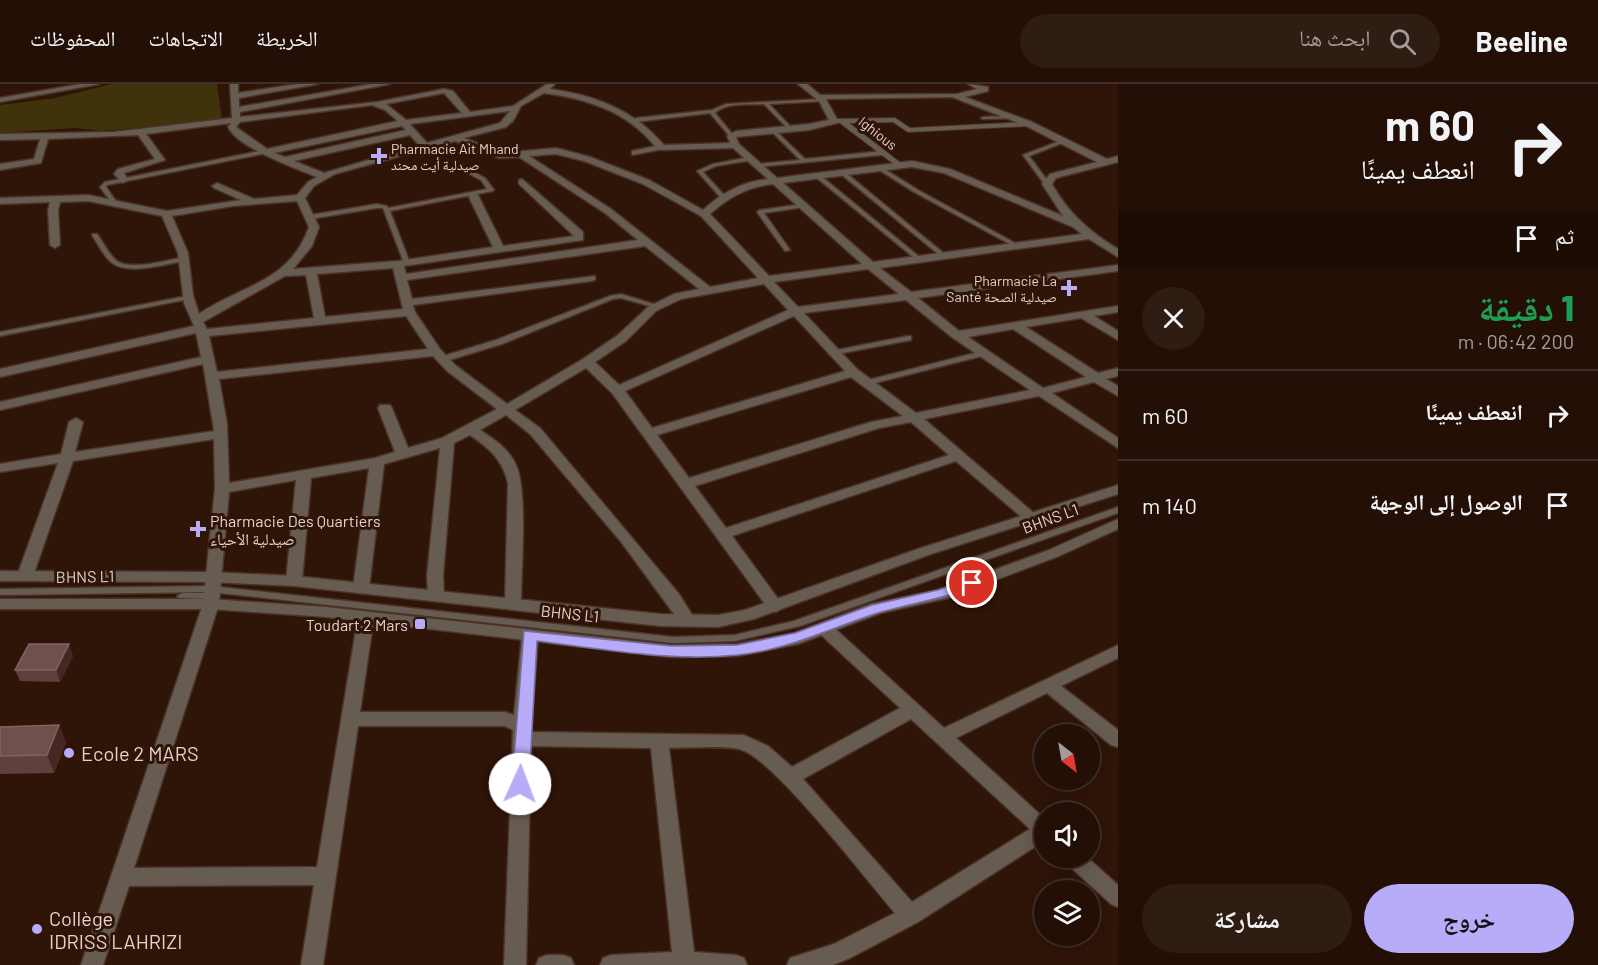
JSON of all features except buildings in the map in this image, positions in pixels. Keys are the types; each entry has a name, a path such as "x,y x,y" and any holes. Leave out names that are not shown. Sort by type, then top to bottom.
{"street":[{"path":"0,100 95,84"},
{"path":"234,84 236,122 232,127 234,131 264,152 323,176"},
{"path":"234,96 314,84"},
{"path":"235,110 339,88 386,84"},
{"path":"802,84 820,99 838,121"},
{"path":"820,99 958,96 985,89 972,84"},
{"path":"339,88 352,104"},
{"path":"0,201 88,198 113,201 167,214 253,201 300,198 323,176 503,125 514,116 515,108 520,103 547,88 586,96 636,120 644,126 660,148"},
{"path":"0,149 0,137 140,132 236,122 352,104 380,103 444,91 450,93 466,112"},
{"path":"958,96 1029,124 1106,162"},
{"path":"380,103 393,112 425,146"},
{"path":"264,152 402,123 466,112 515,108"},
{"path":"635,153 660,148 733,141 773,130 838,121 894,120 908,130 1029,124"},
{"name":"Ighious","path":"838,121 899,166"},
{"path":"123,180 119,174 120,171 161,160 140,132"},
{"path":"284,160 410,132"},
{"path":"0,167 38,161 45,135"},
{"path":"455,138 495,155 523,156 556,151 587,159 646,182 704,214 796,311 832,353 853,372 913,417 1030,517"},
{"path":"733,141 774,181 872,267 957,336 1118,444"},
{"path":"523,156 608,211 707,290"},
{"path":"1118,159 1053,176 1047,184 1063,212 1074,224 1118,254"},
{"path":"704,214 723,197 751,184 899,166 938,167 1074,224"},
{"path":"402,268 500,250 566,241 580,236 522,182"},
{"path":"217,186 253,201"},
{"path":"473,195 485,224 500,250"},
{"path":"201,328 211,310 286,273 306,249 314,227 300,198"},
{"path":"56,199 53,210 56,244"},
{"path":"0,211 18,201"},
{"path":"92,965 122,877 211,591 222,489 213,376 201,328 188,307 184,259 167,214"},
{"path":"222,489 377,462 447,441 471,430 587,362 622,338 657,306 678,296 765,280 1090,236"},
{"path":"286,273 402,268 649,242"},
{"path":"402,268 408,308 440,355 506,410 536,431 673,598 688,621"},
{"path":"617,390 796,311 1118,268"},
{"path":"311,273 320,322"},
{"path":"0,373 201,328 320,322 591,278"},
{"path":"957,336 1118,309"},
{"path":"1084,315 1118,336"},
{"path":"1017,327 1118,392"},
{"path":"213,376 440,355"},
{"path":"0,406 207,359"},
{"path":"587,362 617,390 776,607"},
{"path":"649,433 853,372"},
{"path":"686,484 848,433 913,417 1042,392 1118,372"},
{"path":"385,408 403,454"},
{"path":"25,576 69,455 76,422"},
{"path":"471,430 501,450 512,468 515,483 513,604"},
{"path":"0,468 69,455 219,434"},
{"path":"436,596 447,441"},
{"path":"724,534 958,456"},
{"path":"361,588 377,462"},
{"path":"294,581 304,475"},
{"path":"0,604 211,591 294,581 688,621 718,621 776,607 923,552 1118,489"},
{"path":"0,576 211,591 366,617 671,651 704,652 768,645 825,629 877,608 959,588 1054,553 1118,523"},
{"path":"312,965 366,617"},
{"path":"825,629 1034,821"},
{"path":"515,965 522,734 530,635"},
{"path":"944,736 1118,651"},
{"path":"1049,686 1118,740"},
{"path":"790,777 914,709"},
{"path":"350,719 505,719 516,722 522,734"},
{"path":"522,734 744,742 761,751 790,777 910,915"},
{"path":"659,740 684,963"},
{"path":"798,965 820,962 837,955 910,915 1034,836"},
{"path":"1085,868 1118,898"},
{"path":"122,877 326,876"},
{"path":"611,965 684,963 736,965"},
{"path":"548,965 563,965"}],"lane":[{"path":"636,120 712,111 726,105 820,99"},
{"path":"765,103 790,129"},
{"path":"712,111 716,120 733,141"},
{"path":"983,118 1011,117"},
{"path":"773,130 804,161"},
{"path":"1047,184 1026,155 1062,142"},
{"path":"113,201 103,185 264,152"},
{"path":"723,197 700,171 754,162 804,161 882,153"},
{"path":"311,217 377,206 387,210 492,190 483,179 464,169"},
{"path":"881,169 916,191 1019,247"},
{"path":"843,174 945,257"},
{"path":"819,177 920,260"},
{"path":"788,250 760,212 803,206"},
{"path":"387,210 402,268"},
{"path":"95,235 115,262 121,265 141,266 184,259"},
{"path":"440,355 498,342 612,297 621,296 657,306"},
{"path":"0,334 187,298"},
{"path":"832,353 908,338"},
{"path":"867,383 982,353"},
{"name":"BHNS L1","path":"0,594 211,591 673,640 735,638 795,624 1118,510"},
{"name":"BHNS L1","path":"211,591 632,640 709,643 742,640 792,628 1118,516"}],"shaded area":[{"path":"112,84 217,84 222,120 103,131 74,128 0,133 0,105 55,98"}],"place":[{"name":"Pharmacie Ait Mhand صيدلية أيت محند","path":"379,156"},
{"name":"Pharmacie La Santé صيدلية الصحة","path":"1069,288"},
{"name":"Pharmacie Des Quartiers صيدلية الأحياء","path":"198,529"},
{"name":"Toudart 2 Mars","path":"420,624"},
{"name":"Ecole 2 MARS","path":"69,753"},
{"name":"Collège IDRISS LAHRIZI","path":"37,929"}],"route":[{"path":"520,784 530,635 671,651 737,650 798,638 877,608 942,594 972,583"}]}
